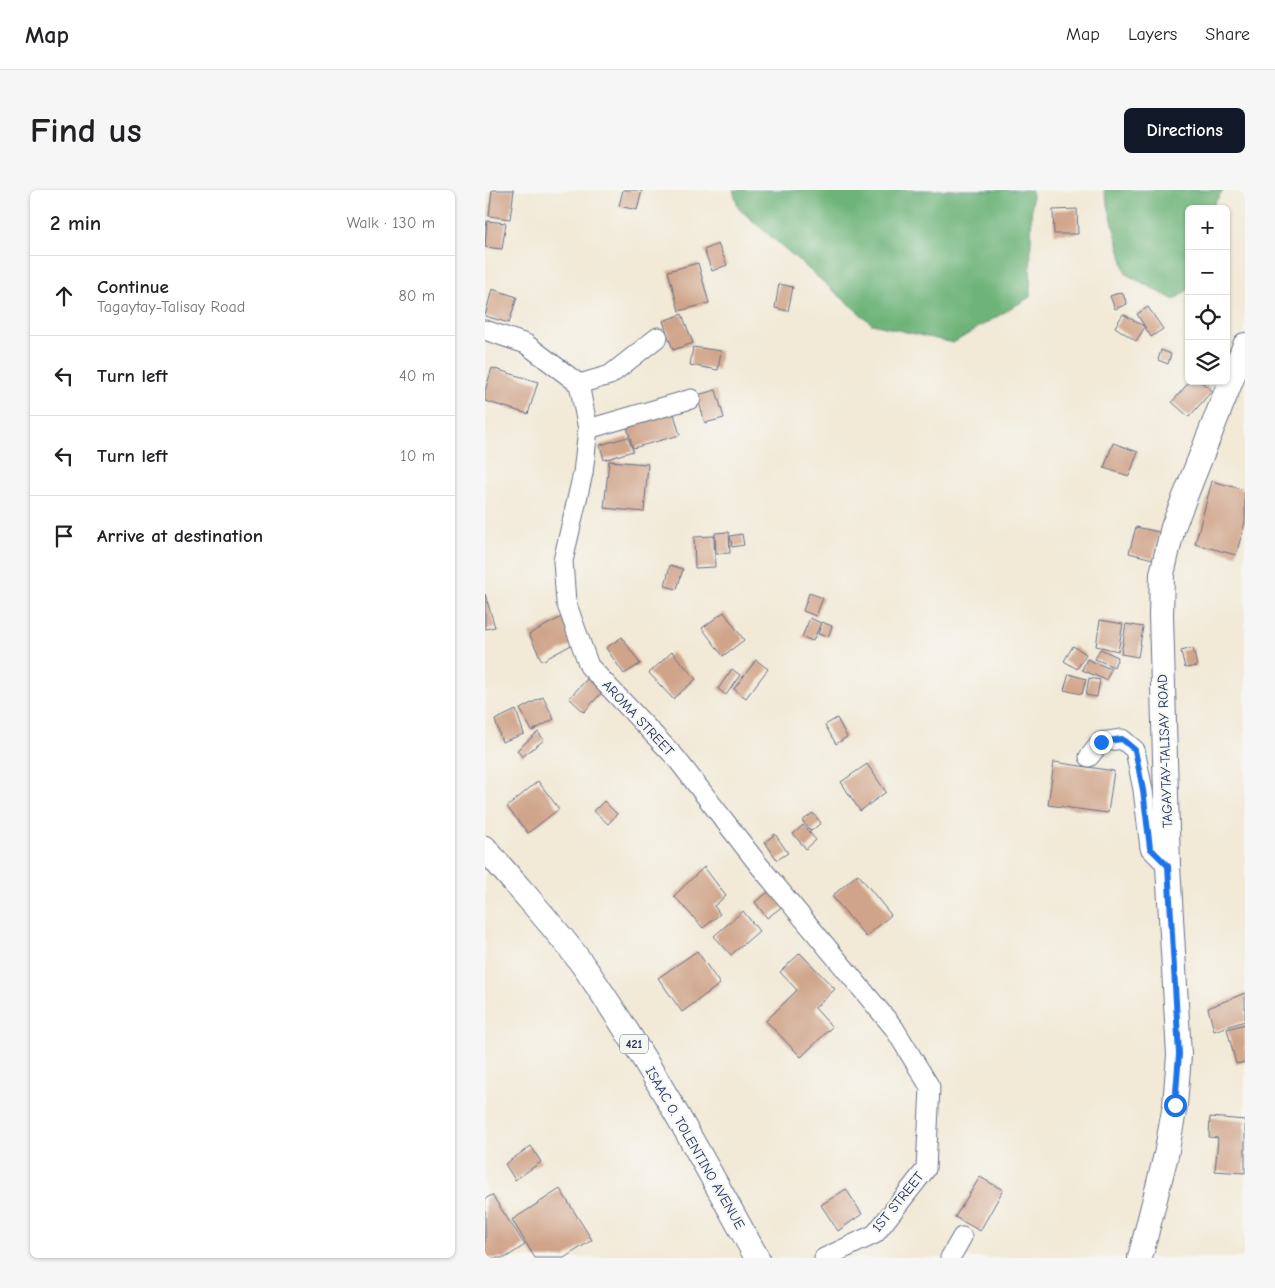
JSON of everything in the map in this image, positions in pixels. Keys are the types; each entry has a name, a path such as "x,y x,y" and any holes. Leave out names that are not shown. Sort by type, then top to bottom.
{"main road":[{"name":"TAGAYTAY-TALISAY ROAD","path":"1140,1258 1166,1155 1175,1105 1179,1054 1168,866 1161,615 1162,574 1173,527 1245,345"},
{"name":"ISAAC O. TOLENTINO AVENUE","path":"485,848 583,966 613,1010 710,1172 757,1258"}],"street":[{"path":"485,330 526,344 579,384 610,375 657,337"},
{"name":"AROMA STREET","path":"579,384 588,429 583,473 563,562 567,602 589,666 676,758 764,872 894,1028 930,1087"},
{"path":"588,429 691,399"},
{"path":"1089,757 1101,742 1122,739 1135,750 1143,790 1150,848 1168,866"},
{"name":"1ST STREET","path":"824,1258 875,1234 926,1169 930,1087"},
{"path":"950,1258 962,1237"}],"green space":[{"path":"733,190 1032,190 1030,297 953,343 872,324 739,209"},
{"path":"1104,190 1223,190 1214,205 1185,205 1185,292 1174,300 1126,274"}],"building":[{"path":"492,190 514,190 510,219 489,216"},
{"path":"623,190 642,190 637,210 619,206"},
{"path":"1077,209 1078,234 1054,234 1053,210"},
{"path":"487,221 506,223 502,249 485,247"},
{"path":"718,244 727,265 712,271 704,250"},
{"path":"698,263 709,303 679,311 668,271"},
{"path":"779,284 793,287 788,311 775,308"},
{"path":"492,289 517,297 509,323 485,316"},
{"path":"1122,292 1127,304 1115,309 1110,296"},
{"path":"1148,307 1163,329 1151,337 1137,314"},
{"path":"682,314 693,343 673,350 663,321"},
{"path":"1123,314 1145,327 1136,341 1115,327"},
{"path":"693,347 721,351 718,370 690,365"},
{"path":"1161,350 1171,354 1168,364 1158,360"},
{"path":"492,368 538,382 528,414 485,401 485,391"},
{"path":"1187,385 1205,385 1212,391 1189,417 1172,402"},
{"path":"716,390 724,418 705,423 697,395"},
{"path":"672,407 680,435 633,448 625,420"},
{"path":"628,437 633,451 604,460 600,445"},
{"path":"1113,443 1138,452 1129,476 1104,468"},
{"path":"609,461 648,464 644,512 604,508"},
{"path":"1212,481 1245,490 1245,522 1236,555 1195,544"},
{"path":"1136,527 1159,532 1153,559 1129,553"},
{"path":"729,532 730,553 716,554 715,533"},
{"path":"742,534 744,545 732,547 730,536"},
{"path":"714,536 715,567 695,568 694,537"},
{"path":"670,565 683,569 677,589 665,586"},
{"path":"809,593 823,598 816,616 803,611"},
{"path":"485,594 495,627 485,629"},
{"path":"724,612 744,640 723,656 702,628"},
{"path":"562,617 575,643 542,661 529,634"},
{"path":"810,618 821,623 813,641 802,637"},
{"path":"1100,620 1123,624 1118,651 1096,646"},
{"path":"822,622 832,626 828,637 818,634"},
{"path":"1126,624 1143,627 1138,657 1121,654"},
{"path":"622,637 640,664 624,674 606,648"},
{"path":"1073,646 1086,654 1077,669 1064,661"},
{"path":"1193,648 1197,666 1185,668 1181,651"},
{"path":"1100,649 1118,657 1114,667 1095,659"},
{"path":"672,652 696,679 673,699 649,673"},
{"path":"1087,659 1111,669 1106,680 1082,670"},
{"path":"756,660 768,669 746,698 734,689"},
{"path":"732,669 740,675 726,695 718,689"},
{"path":"1069,674 1086,679 1082,694 1064,690"},
{"path":"590,676 604,690 584,712 569,698"},
{"path":"1089,678 1100,680 1097,697 1086,695"},
{"path":"543,697 554,719 532,731 520,709"},
{"path":"516,710 524,734 502,742 495,720"},
{"path":"837,718 847,737 836,744 825,725"},
{"path":"538,732 544,740 522,757 517,750"},
{"path":"1054,762 1114,771 1108,813 1048,805"},
{"path":"867,764 886,792 860,811 841,782"},
{"path":"538,781 559,809 528,833 507,807"},
{"path":"604,801 617,814 608,824 594,811"},
{"path":"813,813 821,823 811,831 802,821"},
{"path":"803,825 816,840 806,849 793,834"},
{"path":"775,834 788,853 777,860 765,842"},
{"path":"704,867 726,896 714,906 720,914 703,928 674,896"},
{"path":"858,874 891,915 866,937 832,896"},
{"path":"771,890 783,906 767,918 755,902"},
{"path":"743,911 759,931 731,955 714,936"},
{"path":"697,951 720,984 682,1012 658,978"},
{"path":"800,953 835,989 815,1008 832,1027 801,1057 766,1021 797,990 780,972"},
{"path":"1245,993 1245,1021 1214,1031 1208,1008"},
{"path":"1245,1024 1245,1062 1236,1064 1227,1029"},
{"path":"1210,1117 1245,1120 1245,1173 1215,1171 1218,1138 1209,1137"},
{"path":"531,1146 541,1162 515,1180 505,1164"},
{"path":"980,1177 1003,1190 980,1231 955,1217"},
{"path":"560,1189 592,1240 564,1258 535,1258 512,1220"},
{"path":"846,1189 862,1214 838,1231 821,1205"},
{"path":"492,1195 525,1245 505,1258 485,1258 485,1199"}],"route":[{"path":"1101,742 1122,739 1135,750 1143,790 1150,848 1168,866 1179,1054 1175,1105"}]}
